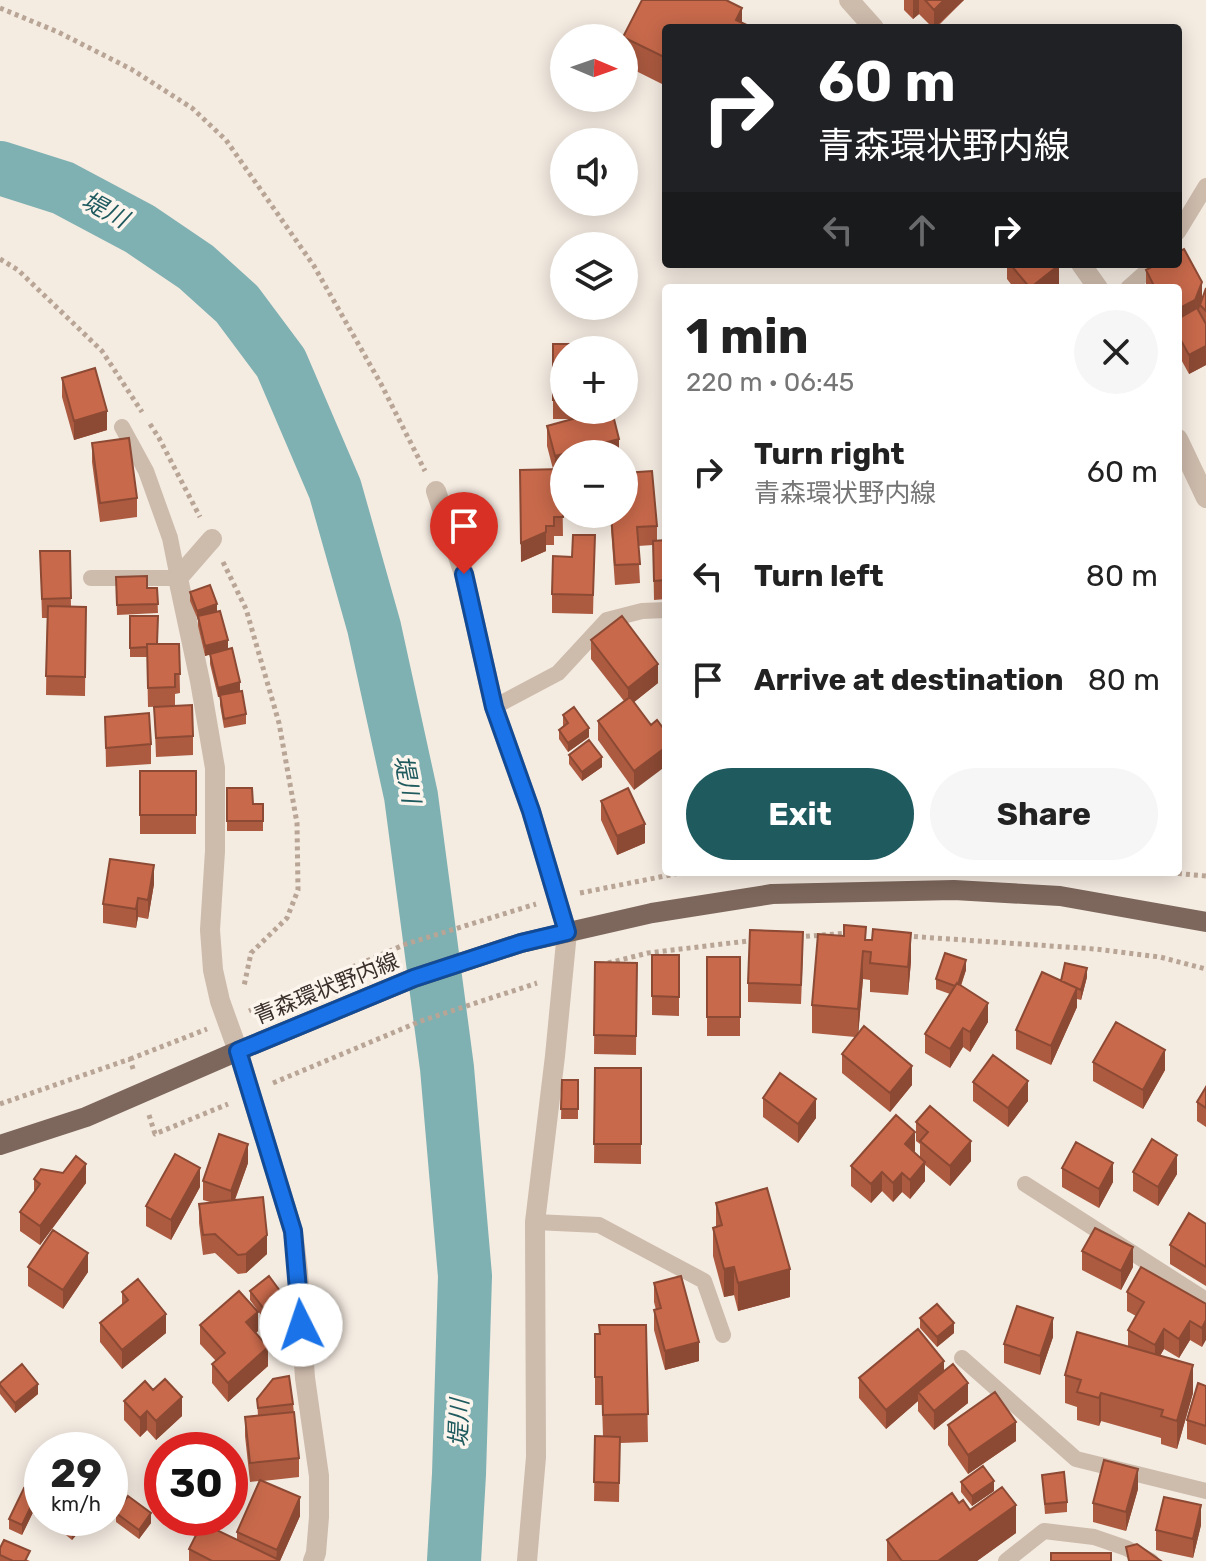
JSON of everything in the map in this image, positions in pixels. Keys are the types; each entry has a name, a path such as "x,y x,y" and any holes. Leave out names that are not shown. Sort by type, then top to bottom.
{"main road":[{"name":"青森環状野内線","path":"0,1145 86,1117 414,978 521,943 652,913 772,894 954,890 1060,896 1206,922"}],"street":[{"path":"849,0 870,24"},
{"path":"1182,447 1206,498"},
{"path":"436,491 464,574 494,707 531,811 567,932 535,1222 536,1457 527,1561"},
{"path":"212,539 178,578 215,768 215,851 210,930 213,970 293,1231 305,1378 319,1476 319,1517 313,1561"}],"lane":[{"path":"1182,225 1206,186"},
{"path":"1132,284 1150,268"},
{"path":"91,578 178,578 170,538 146,471 122,427"},
{"path":"494,707 558,673 607,620 642,611 662,610"},
{"path":"1025,1184 1206,1300"},
{"path":"535,1222 599,1225 704,1281 723,1335"},
{"path":"962,1358 1076,1459 1206,1491"},
{"path":"1006,1561 1044,1531 1094,1537 1151,1561"}],"path":[{"path":"0,8 58,32 131,69 192,108 226,140 314,266 381,384 436,491"},
{"path":"1182,874 1206,876"},
{"path":"277,998 406,944 516,909 665,876"},
{"path":"795,937 859,933"},
{"path":"906,936 1095,949 1160,957 1206,969"},
{"path":"605,964 648,953 764,940"},
{"path":"0,1104 130,1059 155,1134 421,1021 563,975"}],"building":[{"path":"642,0 726,0 742,8 736,20 744,24 662,24 662,56 638,44 638,24 630,24"},
{"path":"925,0 944,0 934,10"},
{"path":"1182,250 1202,282 1195,300 1182,307 1182,284 1153,284 1146,270 1182,268"},
{"path":"1013,268 1055,268 1035,284 1027,284"},
{"path":"1206,288 1206,311 1200,305"},
{"path":"1197,308 1206,324 1206,346 1189,355 1182,342 1182,317"},
{"path":"95,368 107,411 74,421 62,378"},
{"path":"615,424 619,439 551,440 547,426"},
{"path":"129,438 137,498 100,503 92,443"},
{"path":"550,469 550,526 546,526 546,532 521,543 520,470"},
{"path":"652,471 657,526 638,527 638,472"},
{"path":"612,528 637,528 640,564 615,565"},
{"path":"573,535 595,535 593,595 552,594 553,556 572,557"},
{"path":"662,540 662,580 654,581 653,541"},
{"path":"40,551 70,551 71,598 42,599"},
{"path":"147,576 147,588 157,588 158,604 117,605 116,577"},
{"path":"210,585 217,604 197,611 190,592"},
{"path":"48,606 86,607 85,677 46,676"},
{"path":"220,611 228,640 205,646 198,616"},
{"path":"130,616 158,616 157,644 130,648"},
{"path":"622,616 658,664 628,688 591,640"},
{"path":"147,644 179,644 180,674 175,674 175,687 148,688"},
{"path":"232,648 240,682 218,688 210,654"},
{"path":"242,691 246,714 224,719 220,695"},
{"path":"630,697 651,725 657,720 662,727 662,750 634,771 598,721"},
{"path":"192,705 193,736 156,738 154,707"},
{"path":"574,707 589,728 568,743 559,730 568,723 563,715"},
{"path":"149,713 151,744 106,748 105,717"},
{"path":"589,740 602,757 582,772 569,755"},
{"path":"140,771 196,771 196,815 140,815"},
{"path":"227,788 252,788 253,804 263,804 263,821 227,821"},
{"path":"628,788 645,824 617,836 601,801"},
{"path":"110,859 154,865 148,900 138,898 136,909 103,904"},
{"path":"844,925 866,927 865,940 872,940 873,929 911,933 908,967 870,963 871,952 863,951 858,1009 812,1005 818,934 844,936"},
{"path":"750,930 803,932 801,985 748,983"},
{"path":"945,953 966,960 955,986 936,979"},
{"path":"652,955 679,955 679,997 652,996"},
{"path":"707,957 740,957 740,1017 707,1017"},
{"path":"595,962 637,963 636,1036 594,1035"},
{"path":"1065,963 1087,968 1081,990 1061,981"},
{"path":"1042,972 1077,988 1051,1046 1016,1030"},
{"path":"957,983 988,1003 970,1032 963,1028 950,1049 925,1034"},
{"path":"1116,1022 1165,1050 1143,1090 1093,1062"},
{"path":"864,1026 912,1066 890,1093 842,1054"},
{"path":"993,1055 1028,1081 1008,1108 973,1082"},
{"path":"595,1068 641,1068 641,1144 594,1144"},
{"path":"780,1073 816,1099 798,1124 763,1098"},
{"path":"562,1080 578,1080 578,1109 561,1109"},
{"path":"1206,1087 1206,1108 1197,1102"},
{"path":"930,1106 971,1141 950,1166 920,1141 928,1132 916,1122"},
{"path":"896,1115 915,1132 905,1144 925,1162 910,1180 902,1173 893,1183 882,1172 871,1184 851,1166"},
{"path":"219,1134 248,1144 231,1191 203,1181"},
{"path":"1152,1139 1177,1155 1158,1187 1133,1172"},
{"path":"1076,1142 1113,1163 1099,1189 1062,1168"},
{"path":"175,1154 200,1168 171,1220 146,1206"},
{"path":"76,1156 86,1164 40,1226 20,1212 40,1184 34,1179 41,1169 63,1173"},
{"path":"767,1188 790,1269 738,1283 734,1267 724,1269 713,1228 722,1225 716,1203"},
{"path":"263,1197 267,1235 246,1254 238,1255 215,1234 203,1235 199,1204"},
{"path":"1189,1213 1206,1224 1206,1267 1170,1245"},
{"path":"1095,1228 1133,1247 1121,1271 1082,1251"},
{"path":"53,1230 88,1253 63,1290 28,1267"},
{"path":"1141,1267 1206,1304 1206,1320 1202,1328 1190,1321 1179,1339 1164,1329 1155,1345 1128,1330 1144,1302 1127,1292"},
{"path":"269,1276 283,1295 264,1309 250,1291"},
{"path":"681,1276 699,1342 665,1351 654,1310 661,1308 654,1283"},
{"path":"138,1279 166,1314 122,1350 100,1323 128,1300 122,1292"},
{"path":"239,1291 258,1312 246,1322 268,1347 228,1383 212,1364 225,1353 200,1325"},
{"path":"937,1304 954,1323 937,1337 920,1318"},
{"path":"1017,1306 1053,1318 1040,1356 1004,1344"},
{"path":"599,1325 646,1325 648,1414 603,1415 602,1377 595,1377 595,1334 600,1334"},
{"path":"918,1329 944,1361 886,1410 859,1378"},
{"path":"1077,1332 1193,1365 1177,1421 1161,1416 1163,1410 1101,1393 1099,1398 1077,1392 1081,1380 1065,1375"},
{"path":"22,1364 38,1384 15,1403 0,1383"},
{"path":"953,1364 968,1383 934,1411 918,1392"},
{"path":"289,1376 293,1404 258,1408 257,1399 273,1379"},
{"path":"165,1379 182,1397 156,1421 147,1411 140,1418 124,1401 145,1381 153,1390"},
{"path":"1198,1383 1206,1386 1206,1426 1187,1420"},
{"path":"995,1392 1016,1422 968,1455 948,1425"},
{"path":"294,1412 299,1458 250,1463 245,1417"},
{"path":"595,1436 620,1437 619,1483 594,1482"},
{"path":"1104,1460 1138,1469 1126,1512 1093,1503"},
{"path":"983,1466 994,1481 972,1496 961,1482"},
{"path":"1064,1472 1067,1502 1045,1504 1042,1475"},
{"path":"260,1480 300,1497 277,1550 246,1536 248,1507"},
{"path":"1002,1487 1016,1505 938,1561 902,1561 887,1540 952,1493 959,1503 963,1500 970,1510"},
{"path":"24,1488 22,1525 9,1519"},
{"path":"128,1496 144,1508 144,1523 139,1530 128,1522"},
{"path":"1164,1497 1201,1505 1193,1539 1156,1530"},
{"path":"196,1536 229,1536 277,1559 212,1561 189,1549"},
{"path":"4,1540 30,1551 25,1561 13,1561 0,1555"},
{"path":"1137,1544 1161,1561 1129,1561 1126,1547"},
{"path":"1051,1553 1111,1553 1111,1561 1051,1561"}],"waterway":[{"name":"堤川","path":"0,168 63,188 140,229 196,267 237,304 281,363 335,489 374,627 411,796 447,1068 465,1276 454,1561"}],"route":[{"path":"301,1325 293,1231 238,1051 414,978 521,943 567,932 531,811 494,707 464,574"}]}
